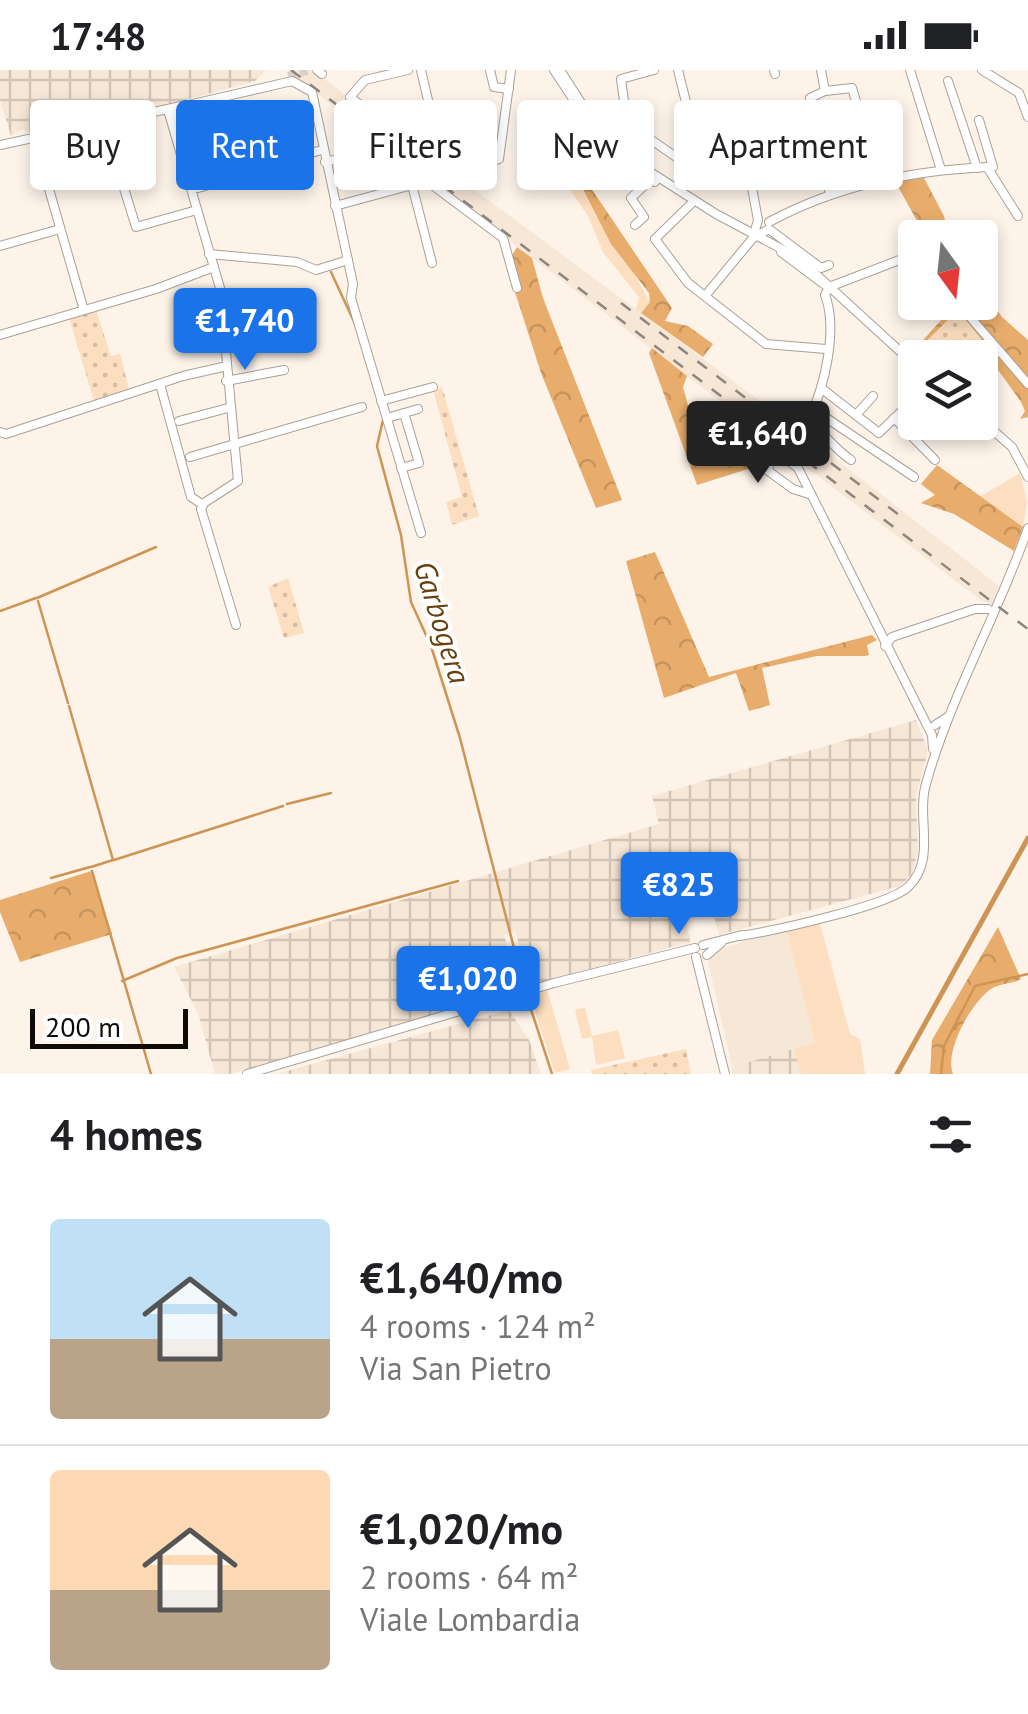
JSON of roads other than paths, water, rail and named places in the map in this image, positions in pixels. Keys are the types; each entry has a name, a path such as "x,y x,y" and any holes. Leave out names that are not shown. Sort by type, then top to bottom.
{"street":[{"path":"354,100 350,97 363,81 408,70"},
{"path":"422,70 429,100"},
{"path":"490,70 494,88 508,89"},
{"path":"497,162 510,70"},
{"path":"557,70 578,100"},
{"path":"654,70 640,71 620,82 627,124 674,157"},
{"path":"678,70 686,100"},
{"path":"821,70 825,92"},
{"path":"910,70 941,170"},
{"path":"982,70 1023,91 1028,117"},
{"path":"208,100 291,79 313,95 314,100"},
{"path":"948,81 977,168"},
{"path":"830,195 810,98 852,88 856,100"},
{"path":"314,101 348,260 351,298 421,533"},
{"path":"156,112 176,108"},
{"path":"979,120 990,167 1018,216"},
{"path":"0,145 30,137"},
{"path":"314,152 322,150"},
{"path":"325,162 334,160"},
{"path":"903,174 990,167"},
{"path":"668,184 674,174"},
{"path":"654,178 755,236"},
{"path":"654,178 692,203 797,256 898,350"},
{"path":"49,190 83,307"},
{"path":"125,190 136,227 197,210"},
{"path":"193,190 223,304 228,408 238,444 237,484 202,504"},
{"path":"335,206 394,190"},
{"path":"413,190 432,263"},
{"path":"439,190 503,238 517,288"},
{"path":"635,224 644,217 631,198 639,190"},
{"path":"752,190 758,220 755,236"},
{"path":"769,222 847,190"},
{"path":"692,203 654,239 685,280 766,344 826,349"},
{"path":"716,215 730,208"},
{"path":"0,246 60,229"},
{"path":"704,296 755,236 769,229 821,268 829,265"},
{"path":"209,254 298,262 316,270 348,260"},
{"path":"851,460 809,421 821,388 831,315 824,291 898,261"},
{"path":"0,335 83,307 140,294 214,267"},
{"path":"973,320 1028,384"},
{"path":"2,433 227,366"},
{"path":"226,381 284,370"},
{"path":"160,384 190,497 202,504 236,625"},
{"path":"382,401 433,387"},
{"path":"821,388 879,433 898,414"},
{"path":"856,415 873,396"},
{"path":"190,458 362,407"},
{"path":"179,421 228,408"},
{"path":"386,418 418,409"},
{"path":"814,409 914,477"},
{"path":"402,468 419,464 404,413"},
{"path":"894,418 935,460"},
{"path":"998,437 1012,447 1028,477"},
{"path":"809,494 793,489 767,469 774,457 781,455 798,468 922,718 936,730"},
{"path":"247,1074 554,983 680,952 701,953 740,936 897,895 918,876 924,854 922,803 936,730 952,713 1028,528"},
{"path":"885,646 892,638 975,608 988,610"},
{"path":"701,953 725,1074"}],"waterway":[{"name":"Garbogera","path":"331,272 356,326"},
{"name":"Garbogera","path":"383,420 377,446 401,535 411,602 431,646 460,738 524,987"},
{"path":"37,598 156,547"},
{"path":"0,611 36,598"},
{"path":"38,601 68,703"},
{"path":"69,706 113,860 91,867"},
{"path":"287,804 331,793"},
{"path":"114,860 283,806"},
{"path":"897,1074 1028,838"},
{"path":"51,878 90,867"},
{"path":"92,871 151,1074"},
{"path":"122,981 177,958 458,881"},
{"path":"941,1074 944,1046 975,986 1028,974"},
{"name":"Garbogera","path":"527,997 552,1074"}],"tunnel":[{"path":"288,76 311,70"}],"railway":[{"path":"291,70 1028,629"},
{"path":"621,303 907,521"}]}
